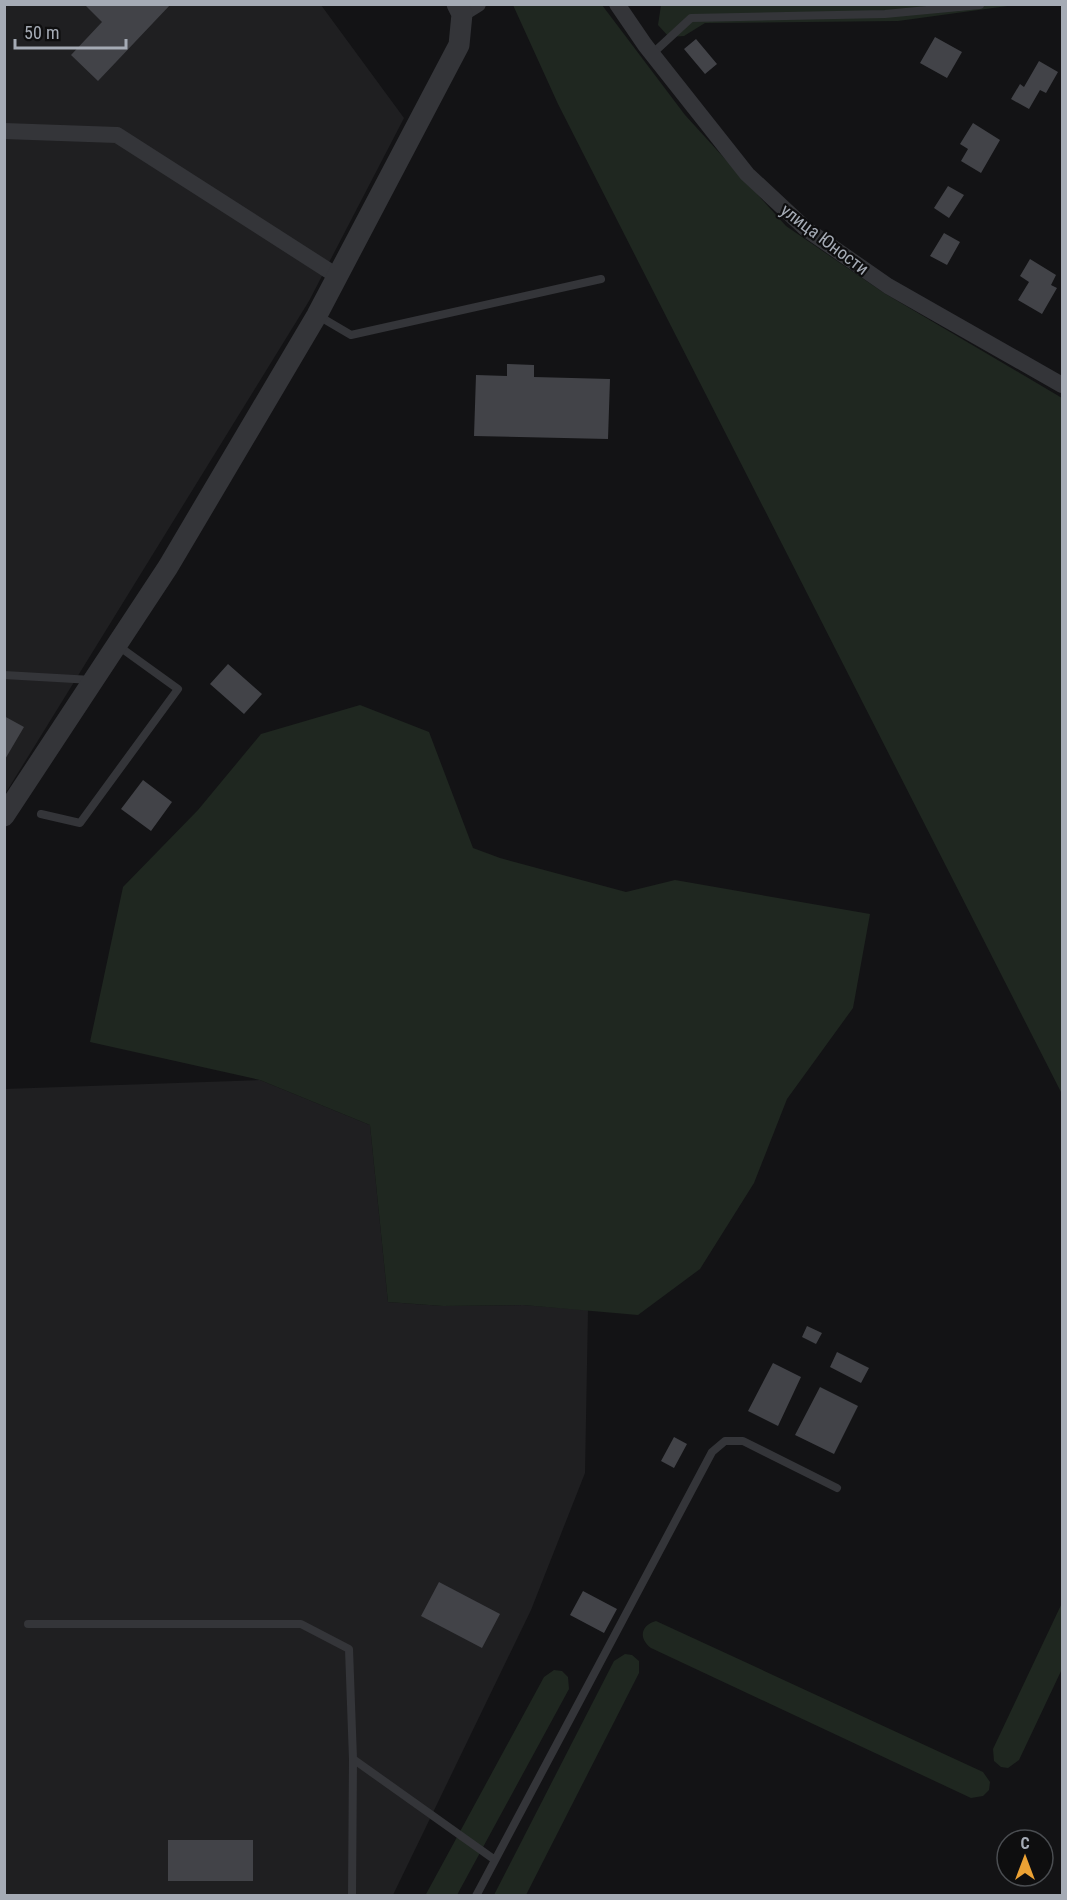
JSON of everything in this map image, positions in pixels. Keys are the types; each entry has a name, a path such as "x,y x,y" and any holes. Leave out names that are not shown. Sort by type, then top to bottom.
{"street":[{"name":"улица Юности","path":"617,4 652,54 747,174 806,229 888,286 1062,385"},
{"path":"4,816 168,567 317,315 459,45 466,8"},
{"path":"4,131 117,135 337,276"}],"lane":[{"path":"652,54 691,18 885,14 980,5"},
{"path":"317,315 351,335 601,279"},
{"path":"41,814 80,823 178,689 117,645"},
{"path":"4,675 93,680"},
{"path":"476,1896 712,1452 725,1441 743,1441 837,1488"},
{"path":"28,1624 301,1624 349,1649 353,1759 352,1896"},
{"path":"353,1759 495,1860"}],"shaded area":[{"path":"5,5 321,5 404,118 309,301 5,794"},
{"path":"513,5 602,5 685,115 786,226 884,293 1062,398 1062,1094 558,104"},
{"path":"661,5 1015,5 898,21 705,23 684,36 669,37 658,25"},
{"path":"360,705 429,732 473,848 500,858 626,892 675,880 870,914 853,1008 787,1099 754,1183 700,1269 638,1315 523,1305 443,1306 388,1302 370,1125 260,1080 90,1042 123,887 198,810 261,734"},
{"path":"260,1080 370,1125 388,1302 443,1306 523,1305 588,1310 585,1473 531,1610 393,1895 5,1895 4,1089"},
{"path":"1062,1603 1062,1669 1019,1760 1008,1768 1001,1767 994,1761 993,1749"},
{"path":"656,1621 983,1772 990,1782 989,1790 983,1796 971,1798 651,1648 644,1640 643,1632 647,1626"},
{"path":"625,1654 632,1655 639,1661 639,1673 526,1895 494,1895 614,1661"},
{"path":"554,1670 562,1671 568,1677 569,1689 457,1895 425,1896 544,1677"}],"building":[{"path":"84,4 171,4 98,81 71,55 102,22"},
{"path":"935,37 962,52 947,78 920,63"},
{"path":"696,39 717,64 705,74 684,49"},
{"path":"1039,61 1058,72 1046,93 1040,90 1029,109 1011,99 1020,84 1024,87"},
{"path":"973,123 1000,140 981,173 961,161 968,149 960,144"},
{"path":"948,186 964,195 949,218 934,208"},
{"path":"944,233 960,242 947,265 930,256"},
{"path":"1030,259 1056,275 1051,285 1057,288 1042,314 1018,300 1029,282 1020,276"},
{"path":"507,364 534,365 534,377 610,379 608,439 474,436 476,375 507,376"},
{"path":"228,664 262,694 244,714 210,684"},
{"path":"4,716 24,727 4,761"},
{"path":"143,780 172,802 151,831 121,809"},
{"path":"807,1326 822,1333 816,1344 802,1337"},
{"path":"837,1352 869,1368 861,1383 830,1367"},
{"path":"773,1363 801,1377 778,1426 748,1411"},
{"path":"820,1387 858,1406 834,1454 795,1435"},
{"path":"674,1437 687,1444 674,1468 661,1461"},
{"path":"439,1582 500,1614 482,1648 421,1616"},
{"path":"583,1591 617,1609 604,1633 570,1615"},
{"path":"168,1840 253,1840 253,1881 168,1881"}]}
